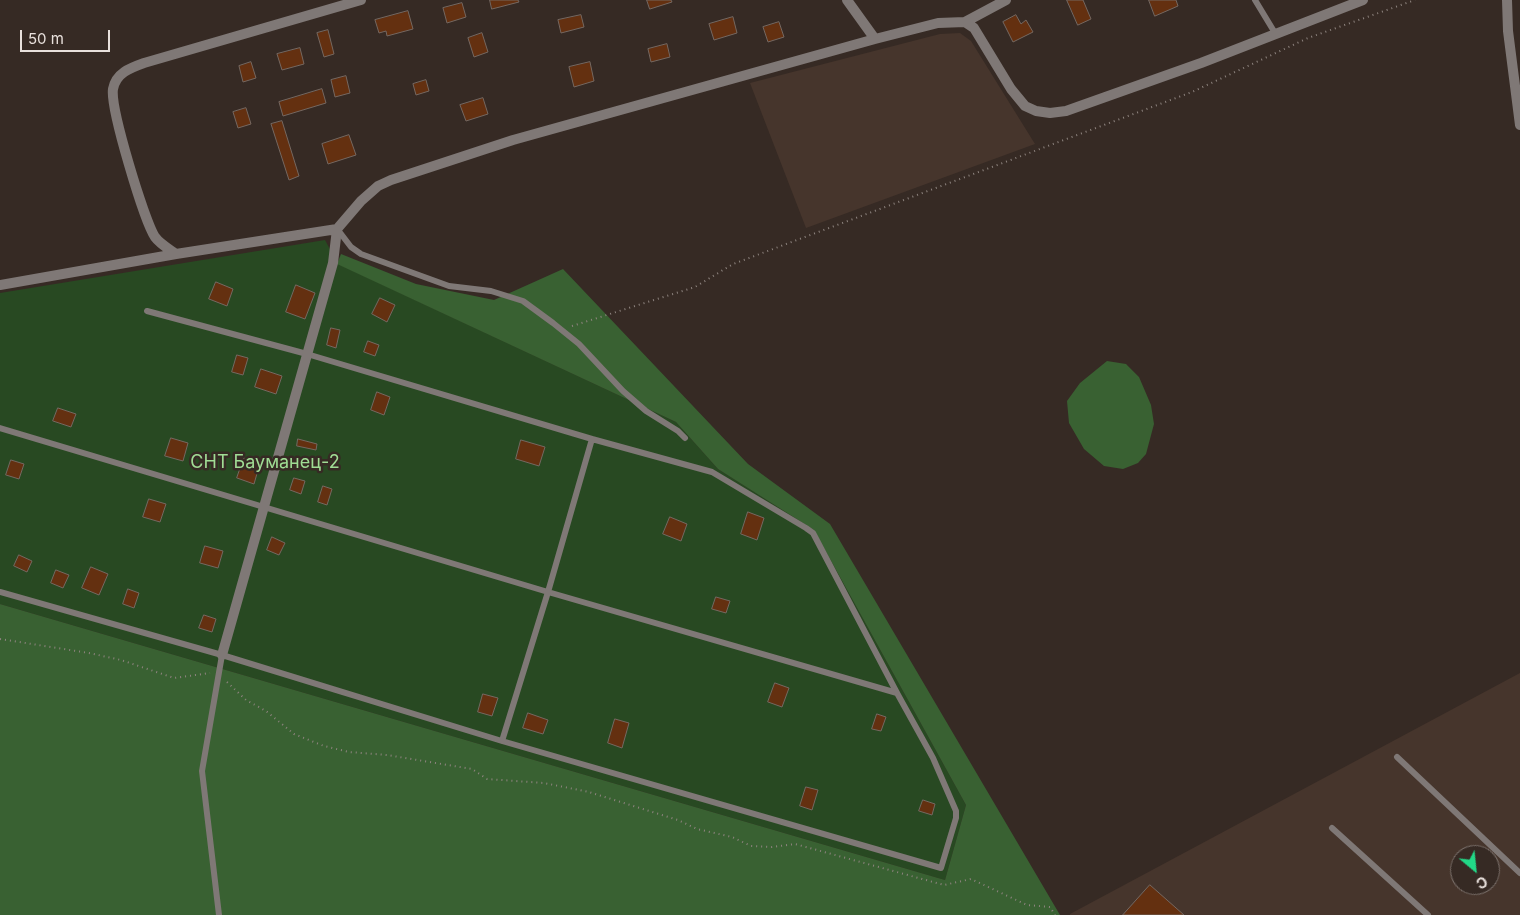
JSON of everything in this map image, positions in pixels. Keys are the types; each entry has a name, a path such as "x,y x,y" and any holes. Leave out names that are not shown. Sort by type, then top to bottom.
{"street":[{"path":"176,254 156,238 148,223 118,126 113,101 114,88 118,78 125,70 144,63 361,0"},
{"path":"847,0 875,39"},
{"path":"222,655 333,263 337,229 378,186 513,140 875,39 938,23 965,22 1006,0"},
{"path":"965,22 974,28 1011,89 1025,106 1036,111 1050,113 1066,112 1201,63 1363,0"},
{"path":"1507,0 1508,30 1520,125"},
{"path":"0,285 176,254 337,229"}],"lane":[{"path":"1254,0 1275,33"},
{"path":"337,229 343,239 361,254 449,286 491,291 523,301 578,344 646,411 678,430 685,438"},
{"path":"0,592 222,655 502,741 941,868 956,818 956,811 933,758 813,533 712,472 592,439 306,354 147,311"},
{"path":"0,428 548,592 897,692"},
{"path":"502,741 548,592 592,439"},
{"path":"219,915 202,771 222,655"},
{"path":"1396,757 1520,872"},
{"path":"1332,828 1428,915"}],"path":[{"path":"561,330 695,287 733,264 1192,92 1308,38 1415,0"},
{"path":"0,639 97,654 122,660 174,678 208,673 218,674 246,700 266,711 294,734 324,746 349,752 387,755 472,769 487,779 544,783 589,792 678,820 697,829 732,837 751,846 772,847 795,844 944,884 971,879 1027,905 1050,907 1055,915"}],"shaded area":[{"path":"960,33 971,41 1035,144 806,228 750,83 940,34"},
{"path":"1520,673 1520,915 1070,914"}],"green space":[{"name":"СНТ Бауманец-2","path":"325,240 338,264 676,422 718,469 814,530 966,805 945,880 0,604 0,293"},
{"path":"341,254 416,284 494,300 563,269 748,464 830,524 1060,915 0,915 0,604 945,880 966,805 814,530 718,469 676,422 337,264"},
{"path":"1107,361 1126,364 1139,377 1151,405 1154,424 1146,454 1138,463 1123,469 1104,466 1084,449 1069,423 1067,401 1080,383"}],"building":[{"path":"490,0 518,0 519,2 492,9"},
{"path":"647,0 671,0 672,2 650,9"},
{"path":"1067,0 1083,0 1091,19 1078,25"},
{"path":"1149,0 1176,0 1178,6 1155,16"},
{"path":"462,3 466,17 447,23 443,8"},
{"path":"408,11 413,29 387,36 386,31 379,33 375,20"},
{"path":"581,15 584,27 561,33 558,20"},
{"path":"1016,15 1021,24 1026,20 1033,32 1013,42 1003,22"},
{"path":"733,17 737,33 714,40 709,24"},
{"path":"779,22 784,37 768,42 763,27"},
{"path":"328,30 334,54 324,57 317,33"},
{"path":"482,33 488,52 474,57 468,38"},
{"path":"667,44 670,57 651,62 648,49"},
{"path":"300,48 304,64 282,70 277,54"},
{"path":"251,62 256,78 243,82 239,66"},
{"path":"590,62 594,81 574,87 569,67"},
{"path":"346,76 350,93 335,97 331,80"},
{"path":"426,80 429,91 416,95 413,84"},
{"path":"322,89 326,103 283,116 279,102"},
{"path":"483,98 488,114 466,121 460,105"},
{"path":"246,108 251,124 238,128 233,112"},
{"path":"282,121 299,176 289,180 271,124"},
{"path":"349,135 356,155 328,164 322,144"},
{"path":"216,282 233,289 227,306 209,299"},
{"path":"296,285 315,293 305,319 286,312"},
{"path":"380,298 395,305 387,322 372,314"},
{"path":"331,328 340,330 336,348 327,345"},
{"path":"368,341 379,345 375,356 364,352"},
{"path":"237,355 248,358 243,375 232,372"},
{"path":"261,369 282,376 276,394 255,387"},
{"path":"377,392 390,397 384,415 371,410"},
{"path":"58,408 76,414 71,427 53,421"},
{"path":"171,438 188,443 183,461 165,456"},
{"path":"298,439 317,444 316,450 297,446"},
{"path":"521,440 545,447 539,466 516,459"},
{"path":"244,458 260,463 254,484 237,478"},
{"path":"11,460 24,464 19,479 6,475"},
{"path":"294,478 305,481 301,494 290,490"},
{"path":"323,486 332,489 327,505 318,502"},
{"path":"149,499 166,504 160,522 143,517"},
{"path":"748,512 764,518 757,540 741,534"},
{"path":"670,517 687,524 681,541 663,534"},
{"path":"272,537 285,543 279,555 267,550"},
{"path":"205,546 223,551 218,568 200,563"},
{"path":"19,555 32,561 27,572 14,566"},
{"path":"91,567 108,574 99,595 82,588"},
{"path":"56,570 69,575 63,588 51,583"},
{"path":"128,589 139,593 134,608 123,604"},
{"path":"716,597 730,601 726,613 712,609"},
{"path":"204,615 216,619 212,632 199,628"},
{"path":"775,683 789,688 782,707 768,702"},
{"path":"483,694 498,698 492,716 478,712"},
{"path":"528,713 548,720 543,734 523,728"},
{"path":"877,714 886,717 881,731 872,729"},
{"path":"615,719 629,723 622,748 608,743"},
{"path":"806,787 818,790 812,810 800,806"},
{"path":"923,800 935,804 932,815 919,811"},
{"path":"1150,885 1184,915 1123,915"}]}
